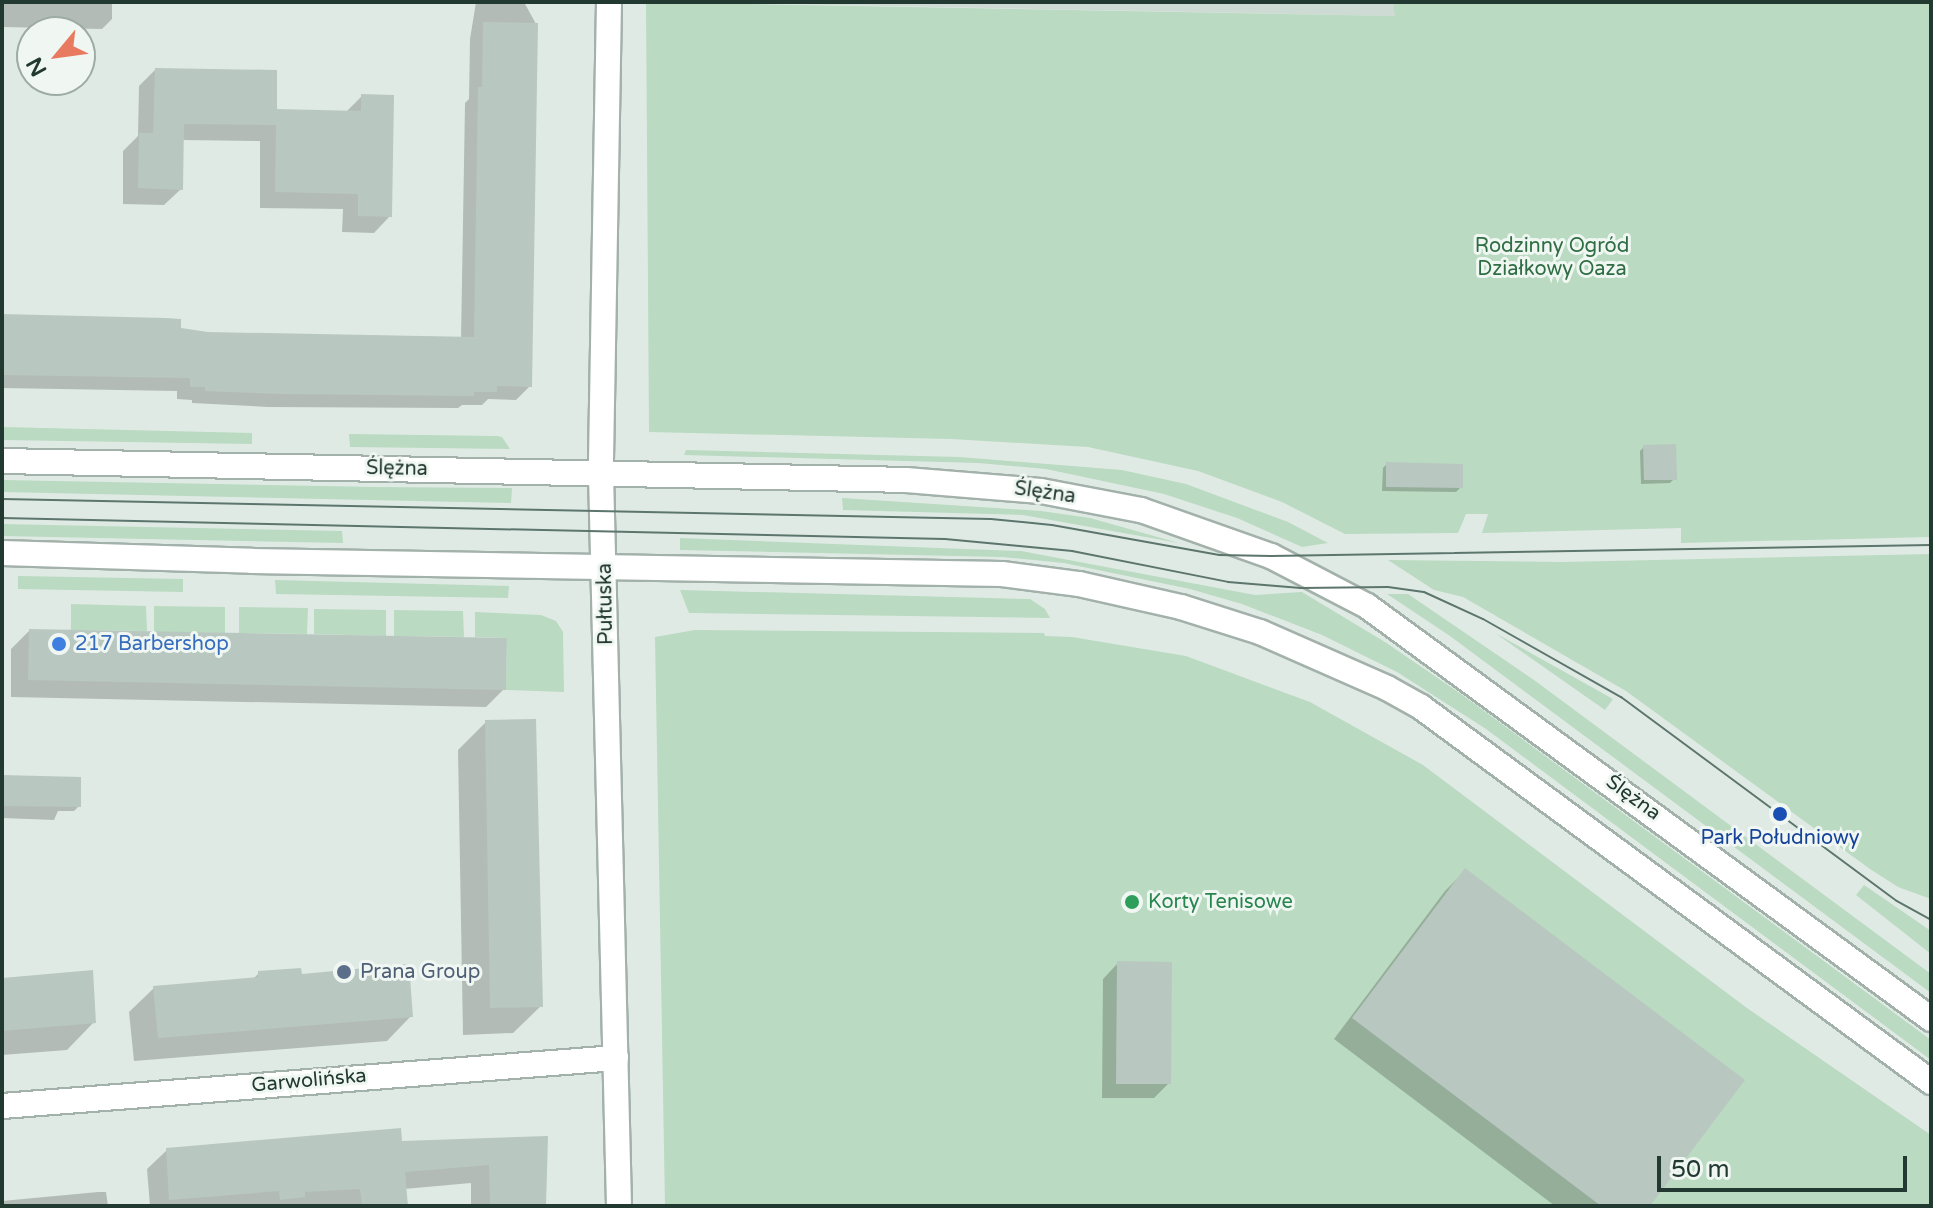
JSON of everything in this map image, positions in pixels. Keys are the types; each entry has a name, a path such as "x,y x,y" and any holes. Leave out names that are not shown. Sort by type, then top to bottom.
{"main road":[{"name":"Pułtuska","path":"609,2 601,474 619,1206"},
{"name":"Ślężna","path":"2,461 906,480 1041,491 1141,510 1271,556 1335,587 1414,638 1931,1019"},
{"path":"2,553 1002,574 1108,591 1181,607 1260,632 1387,688 1421,707 1931,1082"},
{"name":"Garwolińska","path":"2,1106 616,1058"}],"shaded area":[{"path":"679,2 1393,2 1396,16"}],"green space":[{"name":"Rodzinny Ogród Działkowy Oaza","path":"646,2 1395,16 1393,2 1931,2 1931,537 1681,543 1681,528 1482,533 1488,514 1466,514 1458,533 1345,534 1282,502 1198,471 1088,447 951,439 649,432"},
{"path":"2,427 252,433 252,444 2,440"},
{"path":"349,434 497,436 502,437 510,449 350,447"},
{"path":"686,450 960,457 1122,470 1186,484 1288,522 1328,543 1302,547 1237,518 1164,494 1046,469 978,463 684,455"},
{"path":"2,480 512,488 511,503 2,492"},
{"path":"842,498 1041,511 1090,518 1179,543 1023,515 843,510"},
{"path":"2,524 342,531 343,543 2,536"},
{"path":"680,538 1021,551 1255,595 1302,592 1385,642 1461,694 1931,1040 1931,1060 1486,729 1397,672 1322,635 1242,604 1190,589 1064,563 1002,557 680,550"},
{"path":"1931,554 1931,899 1898,887 1870,869 1626,691 1463,597 1434,590 1388,560 1563,562"},
{"path":"18,576 183,579 183,592 18,589"},
{"path":"275,580 509,586 508,598 276,594"},
{"path":"680,590 1030,599 1045,609 1050,618 689,613"},
{"path":"1387,594 1408,594 1534,680 1931,974 1931,993 1450,636"},
{"path":"71,604 146,606 147,631 71,630"},
{"path":"154,606 225,607 225,633 154,632"},
{"path":"239,607 308,608 307,634 239,633"},
{"path":"314,609 386,610 386,636 314,634"},
{"path":"394,610 463,611 464,637 394,636"},
{"path":"475,612 541,615 556,621 563,632 564,692 506,690 507,638 475,637"},
{"name":"Korty Tenisowe","path":"695,630 1044,633 1045,636 1072,637 1186,656 1310,702 1423,765 1747,1008 1931,1135 1931,1206 665,1206 655,637"},
{"path":"1495,633 1613,699 1605,710"},
{"path":"1864,885 1931,931 1931,954 1856,895"}],"building":[{"path":"483,22 538,23 532,387 497,386 497,392 474,392 474,396 283,394 205,391 205,387 190,387 190,378 2,375 2,314 181,319 181,328 208,332 474,337 478,87 482,87"},
{"path":"155,68 277,70 277,109 361,111 361,94 394,95 392,217 358,216 358,194 275,192 276,125 184,124 183,190 138,188 139,133 153,133"},
{"path":"1676,444 1677,480 1644,480 1643,445"},
{"path":"1386,462 1463,464 1463,488 1386,487"},
{"path":"29,629 507,638 506,690 28,680"},
{"path":"536,719 543,1007 490,1008 485,720"},
{"path":"2,775 81,777 81,807 2,806"},
{"path":"1465,868 1745,1080 1650,1206 1601,1206 1352,1018"},
{"path":"1117,961 1172,962 1171,1084 1116,1084"},
{"path":"409,964 413,1017 158,1038 153,986 258,977 258,971 301,968 302,974"},
{"path":"93,970 96,1023 2,1031 2,978"},
{"path":"401,1128 402,1141 548,1136 546,1206 490,1206 489,1165 405,1172 408,1206 362,1206 360,1189 305,1192 305,1197 280,1200 279,1191 169,1200 166,1148"}],"tram line":[{"path":"2,499 991,519 1052,525 1219,555 1931,545"},
{"path":"2,518 945,539 1072,551 1228,582 1301,588 1388,587 1424,592 1483,619 1621,697 1897,901 1931,920"}],"place":[{"name":"217 Barbershop","path":"59,644"},
{"name":"Park Południowy","path":"1780,814"},
{"name":"Korty Tenisowe","path":"1132,902"},
{"name":"Prana Group","path":"344,972"}]}
